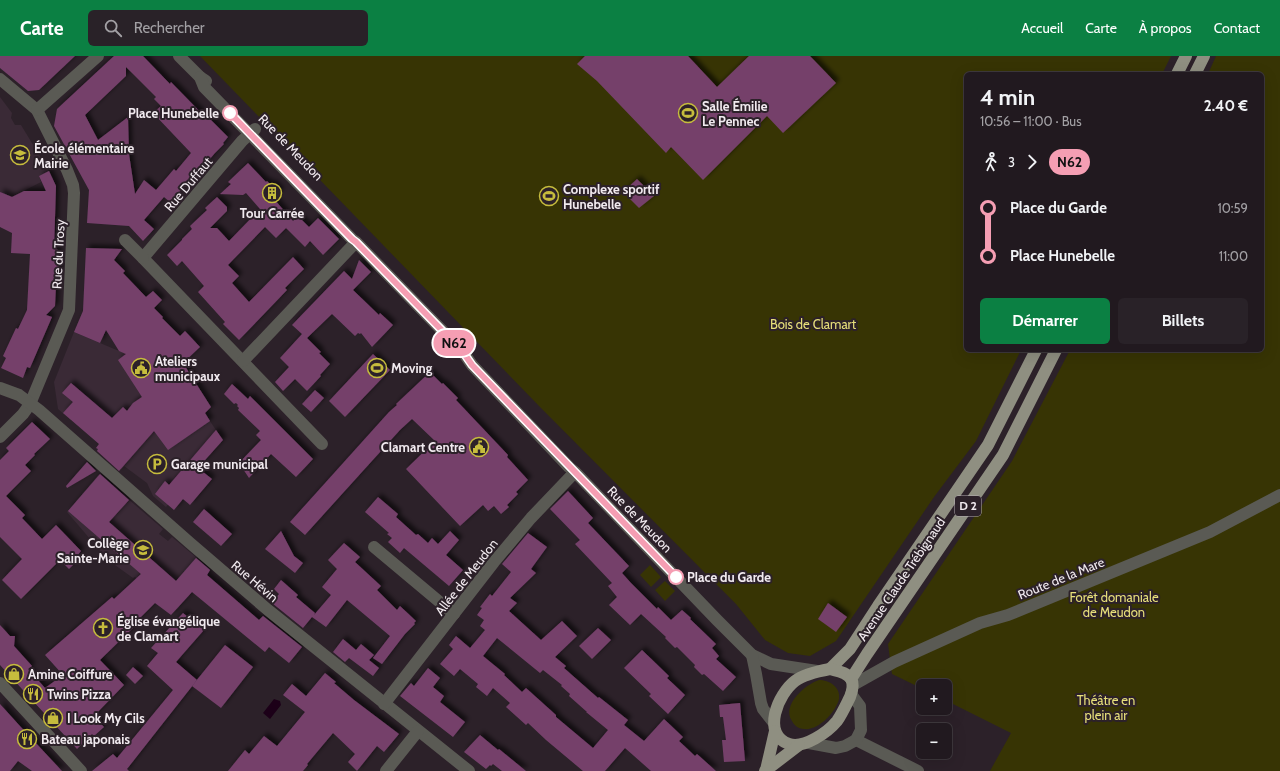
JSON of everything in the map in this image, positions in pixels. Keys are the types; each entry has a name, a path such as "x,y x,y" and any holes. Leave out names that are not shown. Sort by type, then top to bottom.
{"main road":[{"path":"1178,72 1186,56"},
{"path":"1197,72 1204,56"},
{"name":"Avenue Claude Trébignaud","path":"830,669 850,649 988,445 1035,352"},
{"name":"Avenue Claude Trébignaud","path":"852,686 867,654 1003,455 1055,352"},
{"path":"830,669 843,672 852,686 846,705 836,722 766,771 775,727 776,709 783,695 796,681 817,671 830,669"},
{"path":"775,727 778,737 784,742 791,745 804,744"}],"street":[{"path":"33,107 98,56"},
{"name":"Rue de Meudon","path":"179,56 200,77 210,83 252,131 350,228 356,242 463,352 472,365 561,459 752,655 771,664 817,671"},
{"name":"Rue du Trosy","path":"0,79 33,107 67,170 73,185 74,193 69,310 30,404 23,414 0,437"},
{"name":"Rue Duffaut","path":"143,258 252,131"},
{"path":"125,240 322,444"},
{"path":"243,361 356,242"},
{"name":"Rue Hévin","path":"0,388 19,395 45,415 268,610 469,771"},
{"name":"Allée de Meudon","path":"384,704 494,562 531,518 575,472"},
{"name":"Route de la Mare","path":"852,686 894,662 980,623 1008,615 1210,532 1280,495"},
{"path":"374,547 454,614"},
{"path":"752,655 761,703 763,709 775,727"},
{"path":"0,683 81,771"},
{"path":"804,744 836,748 845,746 856,740 861,730 860,706 852,686"},
{"path":"386,771 418,731"},
{"path":"856,740 918,771"}],"shaded area":[{"name":"École élémentaire Mairie","path":"0,97 12,113 11,118 15,125 21,125 49,171 39,176 41,182 14,196 0,224"},
{"path":"142,320 222,439 166,507 153,496 147,483 124,466 121,469 96,448 125,413 122,409 112,419 71,420 58,409 54,382 74,332 119,351"},
{"name":"Collège Sainte-Marie","path":"99,474 163,529 159,534 168,541 172,537 211,570 177,609 135,577 133,578 108,560 67,512"},
{"path":"274,699 280,701 281,705 270,719 263,713"}],"green space":[{"name":"Bois de Clamart","path":"200,56 1171,56 1163,72 964,72 964,352 1020,352 976,441 934,497 836,641 810,656 788,653 765,640 736,604 540,407"},
{"name":"Forêt domaniale de Meudon","path":"1216,56 1280,56 1280,771 990,771 1011,733 952,704 952,679 916,679 916,686 892,674 888,644 1012,461 1069,352 1264,352 1264,72 1209,72"},
{"path":"650,565 661,577 651,587 640,575"},
{"path":"665,581 675,591 665,601 655,590"},
{"path":"819,680 827,681 834,685 838,691 839,699 826,720 809,729 800,728 795,725 789,715 792,702 796,696 808,686"}],"building":[{"path":"0,56 75,56 39,90 28,91 0,68"},
{"path":"114,56 143,56 170,84 171,82 208,120 210,119 228,137 223,143 224,144 186,187 185,186 170,202 164,197 144,220 154,229 143,241 129,226 87,223 89,190 54,126 57,109","holes":["126,67 156,97 154,99 161,106 153,113 191,153 176,171 174,169 156,190 144,180 135,194 129,154 128,117 98,140 85,115 126,76"]},
{"path":"585,56 688,56 717,87 749,56 810,56 836,83 783,133 767,116 703,180 671,147 666,153 597,81 577,64"},
{"path":"248,163 266,182 267,181 271,185 273,183 281,191 274,199 293,221 298,216 309,227 318,218 339,239 323,255 310,241 305,247 286,228 276,238 265,227 228,265 239,276 232,283 249,302 293,257 304,269 285,288 287,290 239,340 223,324 225,322 198,292 204,286 182,261 177,266 167,255 192,229 190,226 207,210 205,208 217,197 227,207 227,211 210,228 217,228 229,241 260,209 246,193 243,195 220,194 231,184 228,182"},
{"path":"49,171 56,186 54,249 58,250 58,285 56,285 55,306 46,315 52,317 30,368 27,367 23,378 1,368 6,358 3,356 16,328 18,329 27,310 30,254 11,253 12,233 0,227 0,192 12,197 24,191 46,191 39,176"},
{"path":"637,179 654,196 639,208 623,192"},
{"path":"86,248 122,249 114,260 125,271 123,273 146,297 153,291 162,300 154,308 163,317 162,318 180,336 185,331 200,347 183,363 211,407 205,413 210,421 168,450 154,431 119,471 97,451 98,449 96,448 99,444 63,413 73,402 62,393 71,383 112,418 123,407 127,411 133,403 142,397 118,360 126,354 119,351 106,330 100,343 74,332 83,311"},
{"path":"359,260 371,272 353,290 379,315 380,313 393,325 372,347 361,333 358,333 355,336 332,314 307,338 321,352 319,353 330,364 307,391 295,379 283,391 275,382 289,367 280,358 302,334 292,325 344,271 352,279"},
{"path":"373,354 390,370 345,417 329,401"},
{"path":"430,372 458,398 456,400 508,455 507,457 528,480 516,492 518,494 507,505 509,507 501,514 494,506 488,511 483,505 460,526 406,469 435,441 412,419 400,430 305,535 290,522 397,405 396,404"},
{"path":"232,384 248,399 250,396 313,459 296,477 271,454 249,478 239,463 261,440 256,435 260,431 238,410 238,405 236,403 234,404 224,394"},
{"path":"315,390 324,398 311,412 302,404"},
{"path":"32,422 50,439 25,465 31,471 6,496 25,515 22,518 42,539 56,525 81,551 77,556 80,558 69,569 60,560 21,599 2,580 22,559 0,537 0,460 9,451 6,448"},
{"path":"216,430 223,440 198,468 212,479 190,505 183,499 174,510 155,494 165,481 169,485"},
{"path":"87,462 96,471 67,488 66,486"},
{"path":"100,474 129,500 109,522 176,581 196,558 210,570 207,575 259,620 263,616 302,647 289,663 269,647 265,652 192,592 171,615 155,603 134,624 136,625 100,660 124,685 94,716 104,727 94,736 92,734 77,749 0,665 0,625 10,636 15,636 14,646 32,666 28,669 45,688 63,675 45,655 112,597 114,599 141,574 68,511"},
{"path":"568,491 593,518 588,523 629,566 622,573 631,583 657,609 658,607 671,620 682,610 716,644 712,648 719,656 716,659 736,677 723,691 704,674 702,675 694,667 695,665 677,647 675,648 665,638 666,637 641,614 630,625 609,605 617,597 608,586 612,583 575,544 580,540 550,509"},
{"path":"378,497 398,514 396,517 416,535 418,534 428,543 432,538 438,544 450,531 459,540 446,555 463,570 449,586 404,548 400,553 388,542 392,538 387,534 389,533 365,512"},
{"path":"204,509 232,534 221,546 193,522"},
{"path":"281,531 294,556 303,563 295,573 265,549"},
{"path":"528,533 547,547 531,569 536,573 510,598 517,603 509,611 541,640 562,621 577,636 555,657 566,666 564,668 598,698 599,697 628,720 624,725 644,741 664,719 683,737 679,741 695,756 697,754 716,771 651,771 625,748 605,771 583,771 528,723 526,725 506,707 510,703 493,688 487,696 476,687 478,684 460,669 454,676 440,664 453,649 449,645 456,636 470,648 485,630 480,626 484,620 477,615 482,608 480,607 490,594 492,596 511,572 502,564","holes":["497,638 540,673 543,670 562,685 561,686 570,694 569,696 608,730 593,748 556,717 556,715 526,688 522,692 504,675 505,674 483,656"]},
{"path":"344,543 360,557 355,562 381,586 377,590 397,610 400,606 416,621 382,664 373,658 390,636 347,600 326,627 312,617 303,628 272,603 279,594 274,589 281,580 298,595 296,597 315,613 314,615 331,595 322,587 337,569 328,560"},
{"path":"828,603 847,617 836,632 818,619"},
{"path":"183,613 204,630 176,662 197,680 127,769 129,771 92,771 113,754 117,758 173,690 147,666 158,653 151,648"},
{"path":"598,628 611,640 592,659 579,646"},
{"path":"343,639 356,650 361,644 374,655 369,660 379,668 373,676 349,658 345,662 333,652"},
{"path":"225,645 253,667 221,708 192,686"},
{"path":"642,650 669,676 667,678 685,695 668,714 649,696 651,694 624,668"},
{"path":"133,667 143,676 135,684 126,675"},
{"path":"428,668 440,678 433,687 444,696 440,702 465,722 453,737 400,696 411,683 414,686"},
{"path":"325,673 354,700 399,734 384,752 377,746 357,771 348,762 355,754 333,733 303,771 228,771 245,750 249,754 264,736 277,746 305,712 283,695 292,684 306,696"},
{"path":"740,703 745,761 724,762 722,740 726,740 723,717 720,717 719,705"},
{"path":"0,704 62,771 32,771 18,761 10,771 0,771"},
{"path":"480,735 526,771 502,771 493,764 486,769 464,752"}],"bus line":[{"name":"N62","path":"230,113 463,352 472,365 557,455 676,577"}],"place":[{"name":"Place Hunebelle","path":"230,113"},
{"name":"Salle Émilie Le Pennec","path":"688,113"},
{"name":"École élémentaire Mairie","path":"20,155"},
{"name":"Tour Carrée","path":"272,193"},
{"name":"Complexe sportif Hunebelle","path":"549,196"},
{"name":"Ateliers municipaux","path":"141,368"},
{"name":"Moving","path":"377,368"},
{"name":"Clamart Centre","path":"479,447"},
{"name":"Garage municipal","path":"157,464"},
{"name":"Collège Sainte-Marie","path":"143,550"},
{"name":"Place du Garde","path":"676,577"},
{"name":"Église évangélique de Clamart","path":"103,628"},
{"name":"Amine Coiffure","path":"14,674"},
{"name":"Twins Pizza","path":"33,694"},
{"name":"I Look My Cils","path":"53,718"},
{"name":"Bateau japonais","path":"27,739"}],"park label":[{"name":"Théâtre en plein air","path":"1106,708"}]}
